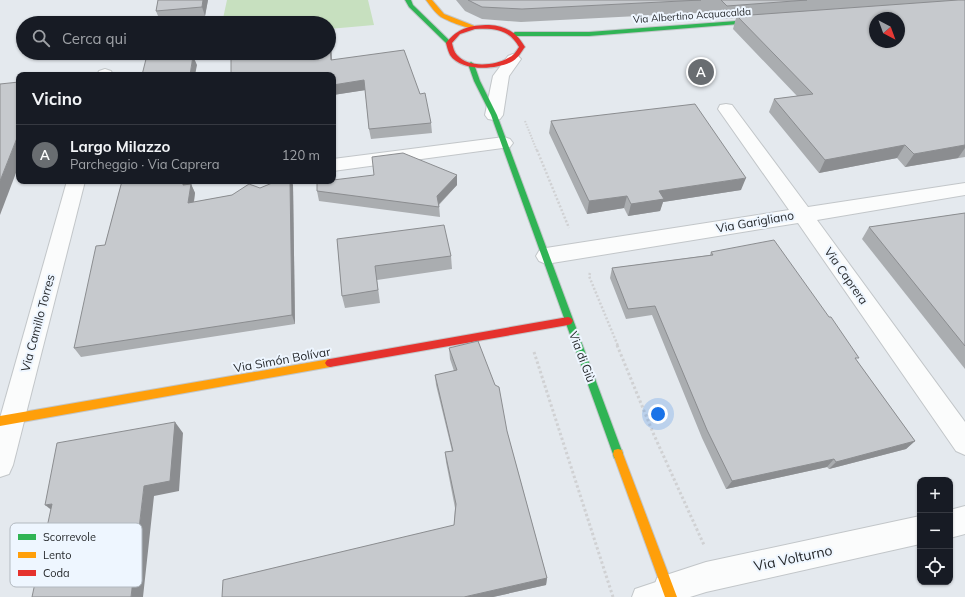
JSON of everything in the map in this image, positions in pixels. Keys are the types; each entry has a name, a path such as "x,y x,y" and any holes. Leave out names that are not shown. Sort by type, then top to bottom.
{"street":[{"path":"408,0 411,6 449,43"},
{"path":"430,0 442,15 457,22 474,27 496,27 515,34 522,45 517,55"},
{"name":"Via Albertino Acquacalda","path":"515,34 589,34 772,20"},
{"path":"474,27 458,33 449,43 449,49 453,56 461,61 471,64 493,65 534,48"},
{"name":"Via Albertino Acquacalda","path":"554,43 589,34"},
{"name":"Via di Giù","path":"494,115 501,76 517,55"},
{"name":"Via di Giù","path":"471,64 494,115 546,256 660,594"},
{"name":"Via Caprera","path":"726,109 965,443"},
{"path":"336,165 504,144"},
{"name":"Via Camillo Torres","path":"0,465 6,420 75,184"},
{"name":"Via Garigliano","path":"546,256 965,189"},
{"name":"Via Simón Bolívar","path":"6,420 568,321"},
{"path":"953,523 965,520"},
{"name":"Via Volturno","path":"660,594 706,577 917,531"}],"path":[{"path":"524,118 571,232"},
{"path":"614,246 620,258 607,260 591,269 589,276 663,456 705,547 712,545"},
{"path":"527,329 613,597"}],"green space":[{"path":"227,0 368,0 374,25 336,28 336,16 224,16"}],"building":[{"path":"158,0 203,0 202,7 156,11"},
{"path":"468,0 701,0 522,9 482,7"},
{"path":"721,0 807,0 727,6"},
{"path":"965,0 965,145 914,154 905,145 825,160 774,99 813,94 737,16"},
{"path":"404,50 420,94 425,93 431,123 369,129 364,80 336,85 336,72 231,72 231,60 336,60"},
{"path":"146,60 192,60 190,72 143,72"},
{"path":"16,82 16,141 0,181 0,84"},
{"path":"695,104 746,178 659,191 664,199 631,204 627,196 589,201 551,121"},
{"path":"403,153 457,175 437,196 439,207 317,191 317,184 336,184 336,180 374,175 372,157"},
{"path":"121,184 191,184 188,203 232,195 249,184 260,188 270,184 290,184 292,315 74,348 96,246 105,245"},
{"path":"965,213 965,346 869,227"},
{"path":"444,225 451,256 375,266 378,290 342,296 337,239"},
{"path":"774,240 829,317 831,317 859,358 855,358 915,441 836,462 834,459 732,481 707,430 655,306 628,309 612,268 713,255 711,252"},
{"path":"478,341 495,385 499,387 507,431 547,578 464,597 222,597 223,580 454,525 456,504 445,452 453,451 435,375 457,370 449,348"},
{"path":"175,422 170,481 144,486 140,523 48,523 52,504 45,505 57,443"},
{"path":"34,587 132,587 131,597 32,597"}],"traffic: fast":[{"path":"408,0 411,6 449,43"},
{"path":"515,34 589,34 763,21"},
{"path":"471,64 477,81 494,115 618,454"}],"traffic: slow":[{"path":"429,0 442,15 457,22 474,27"},
{"path":"0,421 330,363"},
{"path":"618,454 671,597"}],"traffic: jam":[{"path":"474,27 496,27 508,31 518,40 522,47 517,55 503,63 485,66 466,64 458,60 453,55 449,43 458,33 474,27"},
{"path":"330,363 568,321"}],"place":[{"name":"Largo Milazzo","path":"701,72"}]}
